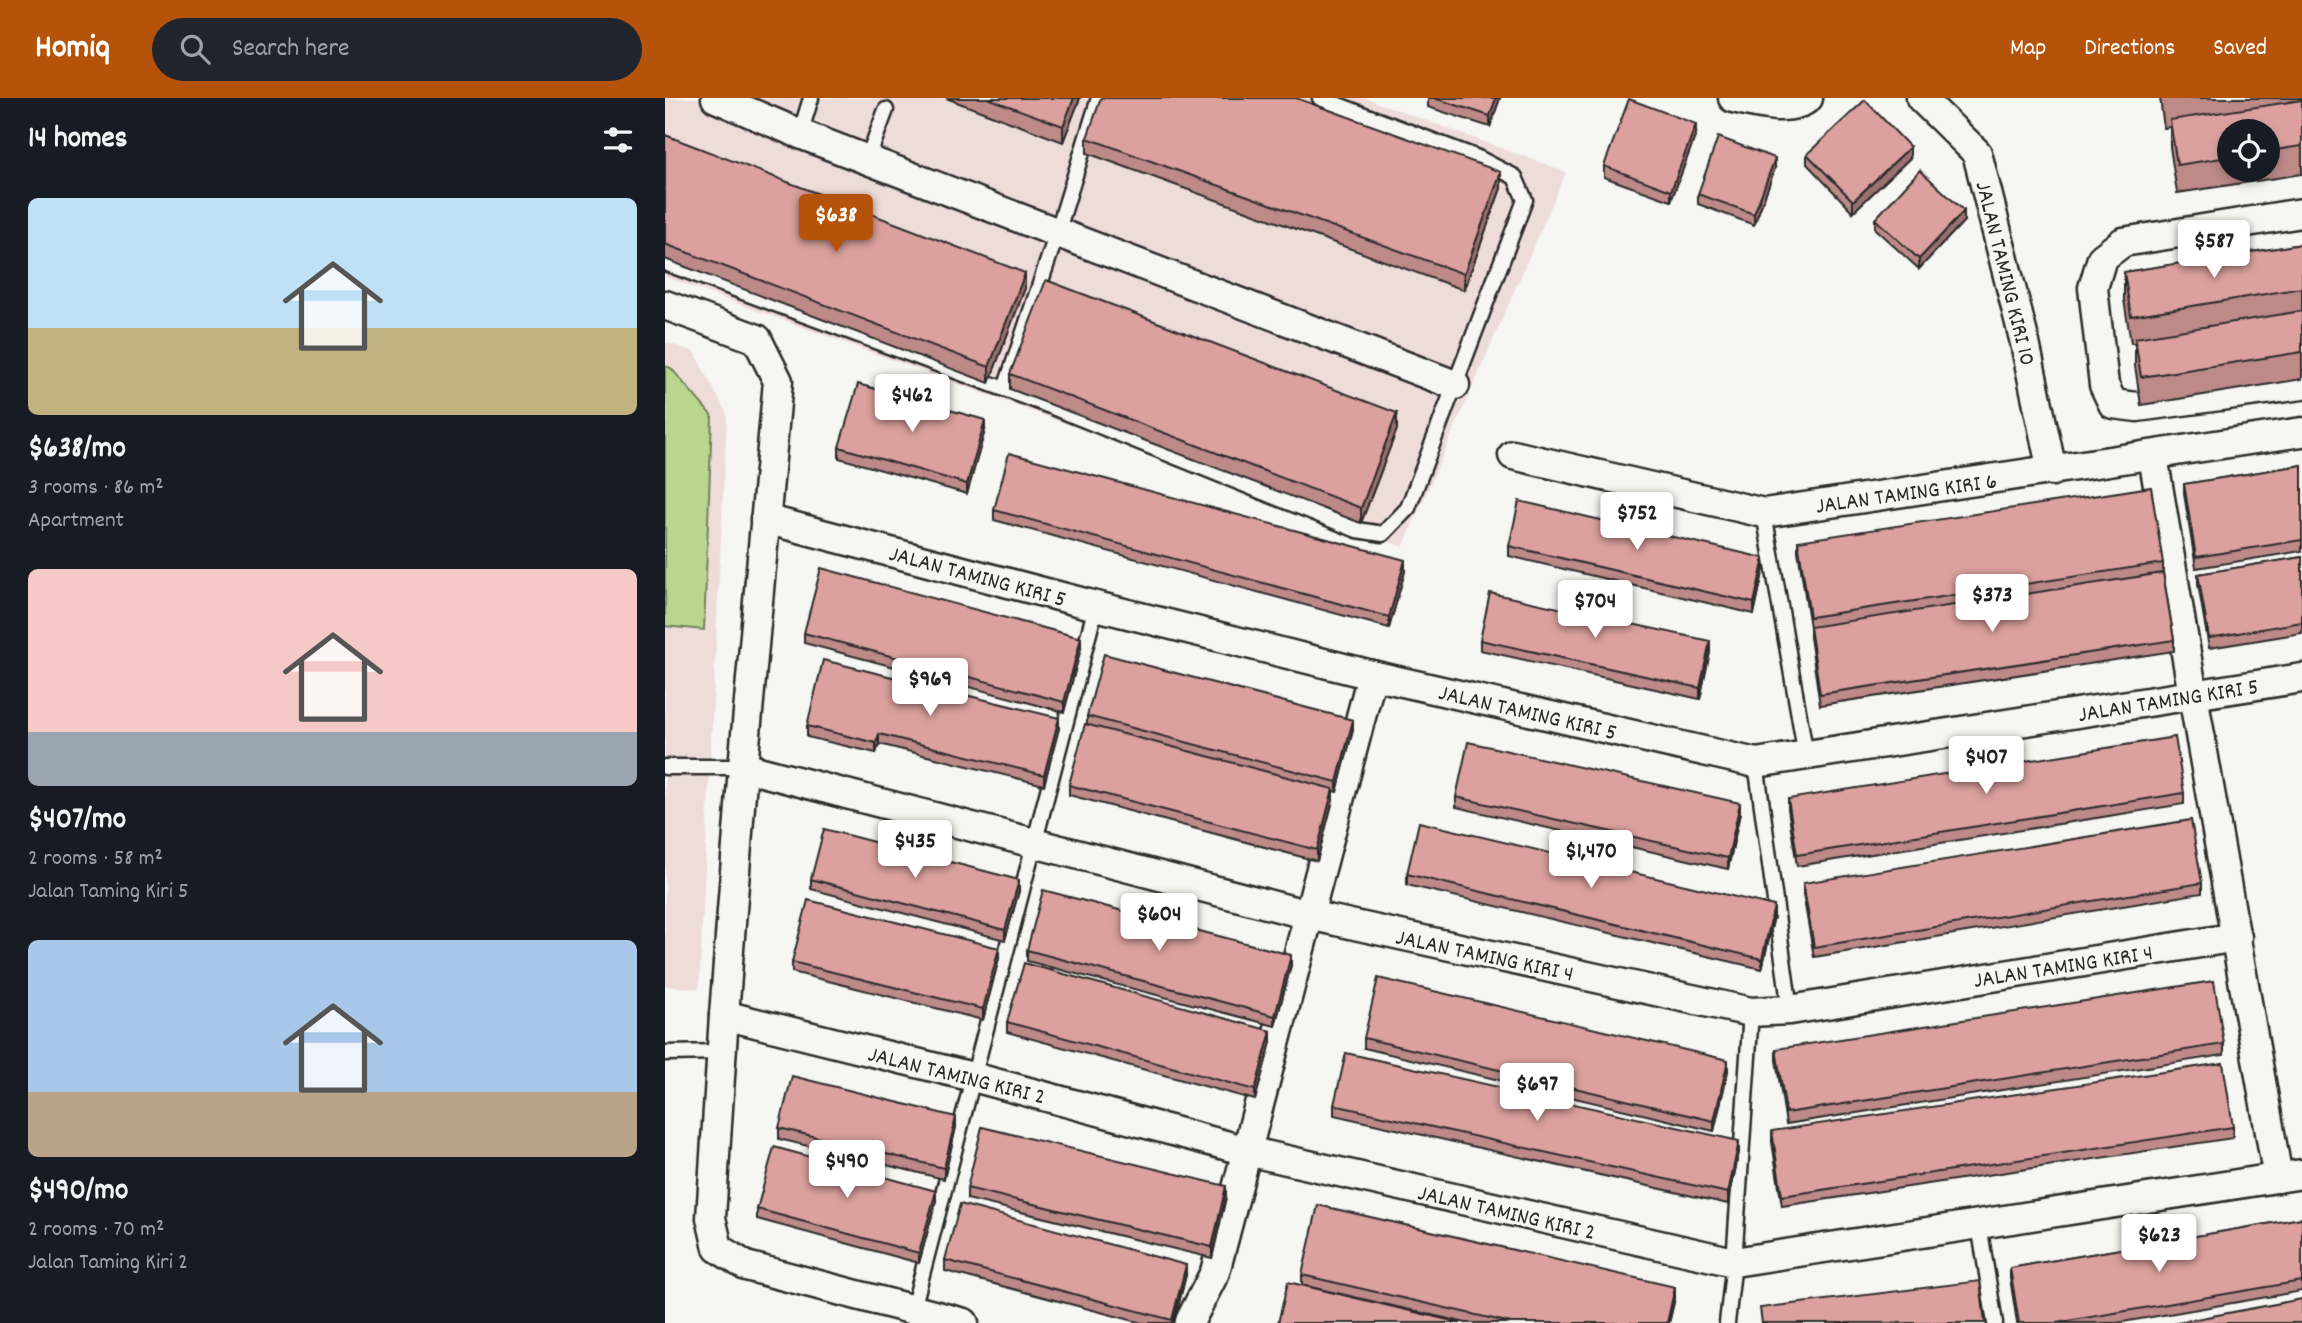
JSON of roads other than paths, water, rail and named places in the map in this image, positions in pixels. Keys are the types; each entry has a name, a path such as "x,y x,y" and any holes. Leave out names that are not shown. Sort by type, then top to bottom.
{"street":[{"path":"716,98 800,134 1455,385"},
{"path":"1733,98 1767,106 1802,103 1808,98"},
{"name":"JALAN TAMING KIRI 10","path":"1921,98 1977,153 2025,343 2052,471"},
{"path":"2302,213 2123,242 2102,258 2093,288 2104,385 2113,404 2137,407 2302,385"},
{"path":"665,305 757,339 778,381 743,767 724,1015 711,1218 717,1248 746,1266 964,1323"},
{"name":"JALAN TAMING KIRI 6","path":"1513,455 1764,513 2302,432"},
{"path":"2153,456 2237,937 2290,1176"},
{"name":"JALAN TAMING KIRI 5","path":"765,519 1372,675 1756,763 2302,678"},
{"path":"1189,1323 1215,1272 1372,675"},
{"name":"JALAN TAMING KIRI 4","path":"743,767 1309,915 1751,1013 1790,1010 2237,937"},
{"name":"JALAN TAMING KIRI 2","path":"724,1015 974,1077 1247,1152 1734,1262 2290,1176"}],"lane":[{"path":"800,134 811,98"},
{"path":"1005,389 1099,98"},
{"path":"665,263 1005,389 1357,530 1383,534 1408,508 1525,200 1515,177 1478,158 1320,98"},
{"path":"867,160 886,110"},
{"path":"1764,513 1806,756"},
{"path":"913,1309 1096,606"},
{"path":"1756,763 1790,1010"},
{"path":"665,767 743,767"},
{"path":"1727,1323 1734,1262 1751,1013"},
{"path":"665,1053 723,1052"},
{"path":"1979,1224 1995,1323"}]}
